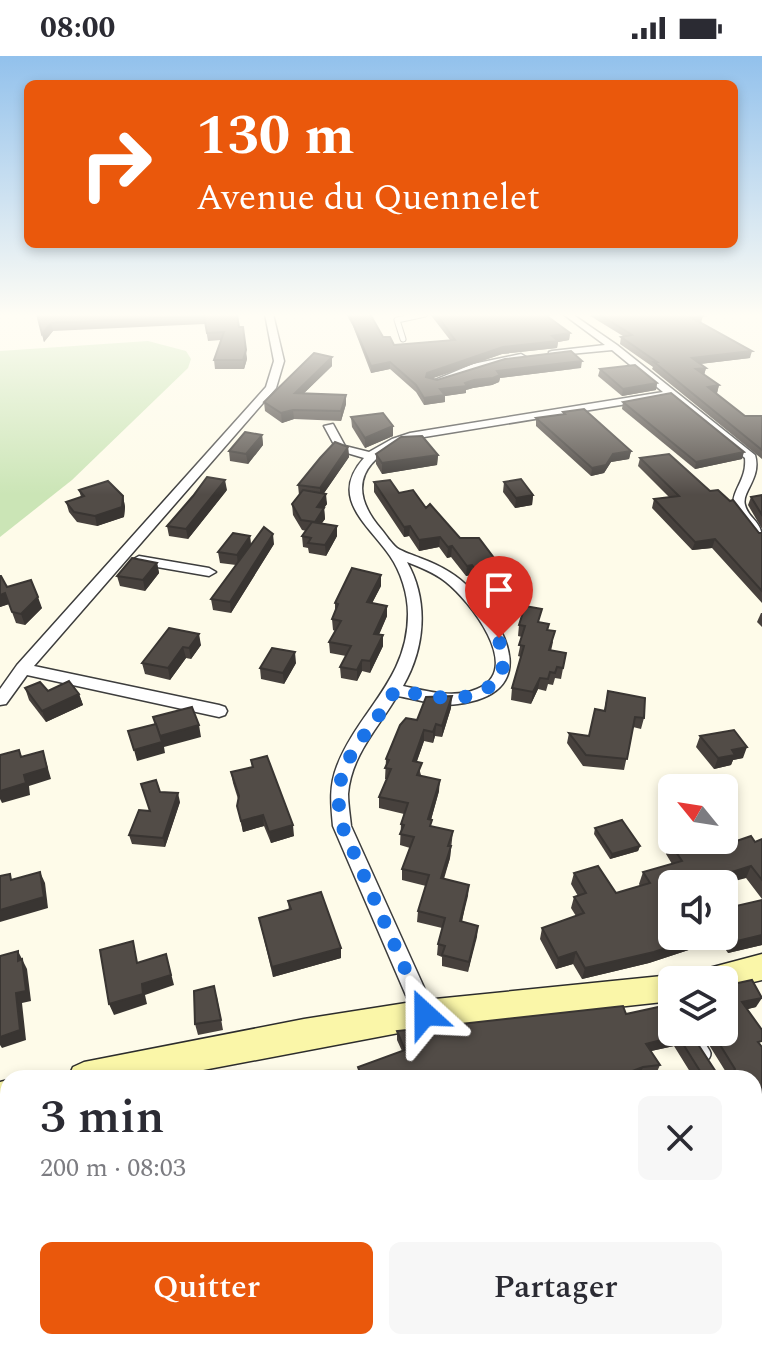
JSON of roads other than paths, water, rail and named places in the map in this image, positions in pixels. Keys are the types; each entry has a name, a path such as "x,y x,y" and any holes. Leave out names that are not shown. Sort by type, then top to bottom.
{"street":[{"path":"0,700 22,669 274,383 276,374"},
{"path":"433,383 457,374"},
{"path":"649,374 751,457 753,467 738,501 739,507 762,536"},
{"path":"425,1014 342,826 338,805 341,772 350,753 395,690 411,655 415,617 414,596 407,577 393,551 367,520 355,495 358,472 370,456 397,440 673,393"},
{"path":"329,426 341,448 370,456"},
{"path":"393,551 438,572 461,587 493,624 504,660 503,671 497,681 468,697 446,698 395,690"},
{"path":"121,557 209,572"},
{"path":"22,669 219,711"},
{"path":"738,973 762,967"},
{"path":"124,1070 304,1034 425,1014 658,995"}],"lane":[{"path":"699,1046 712,1066"}]}
